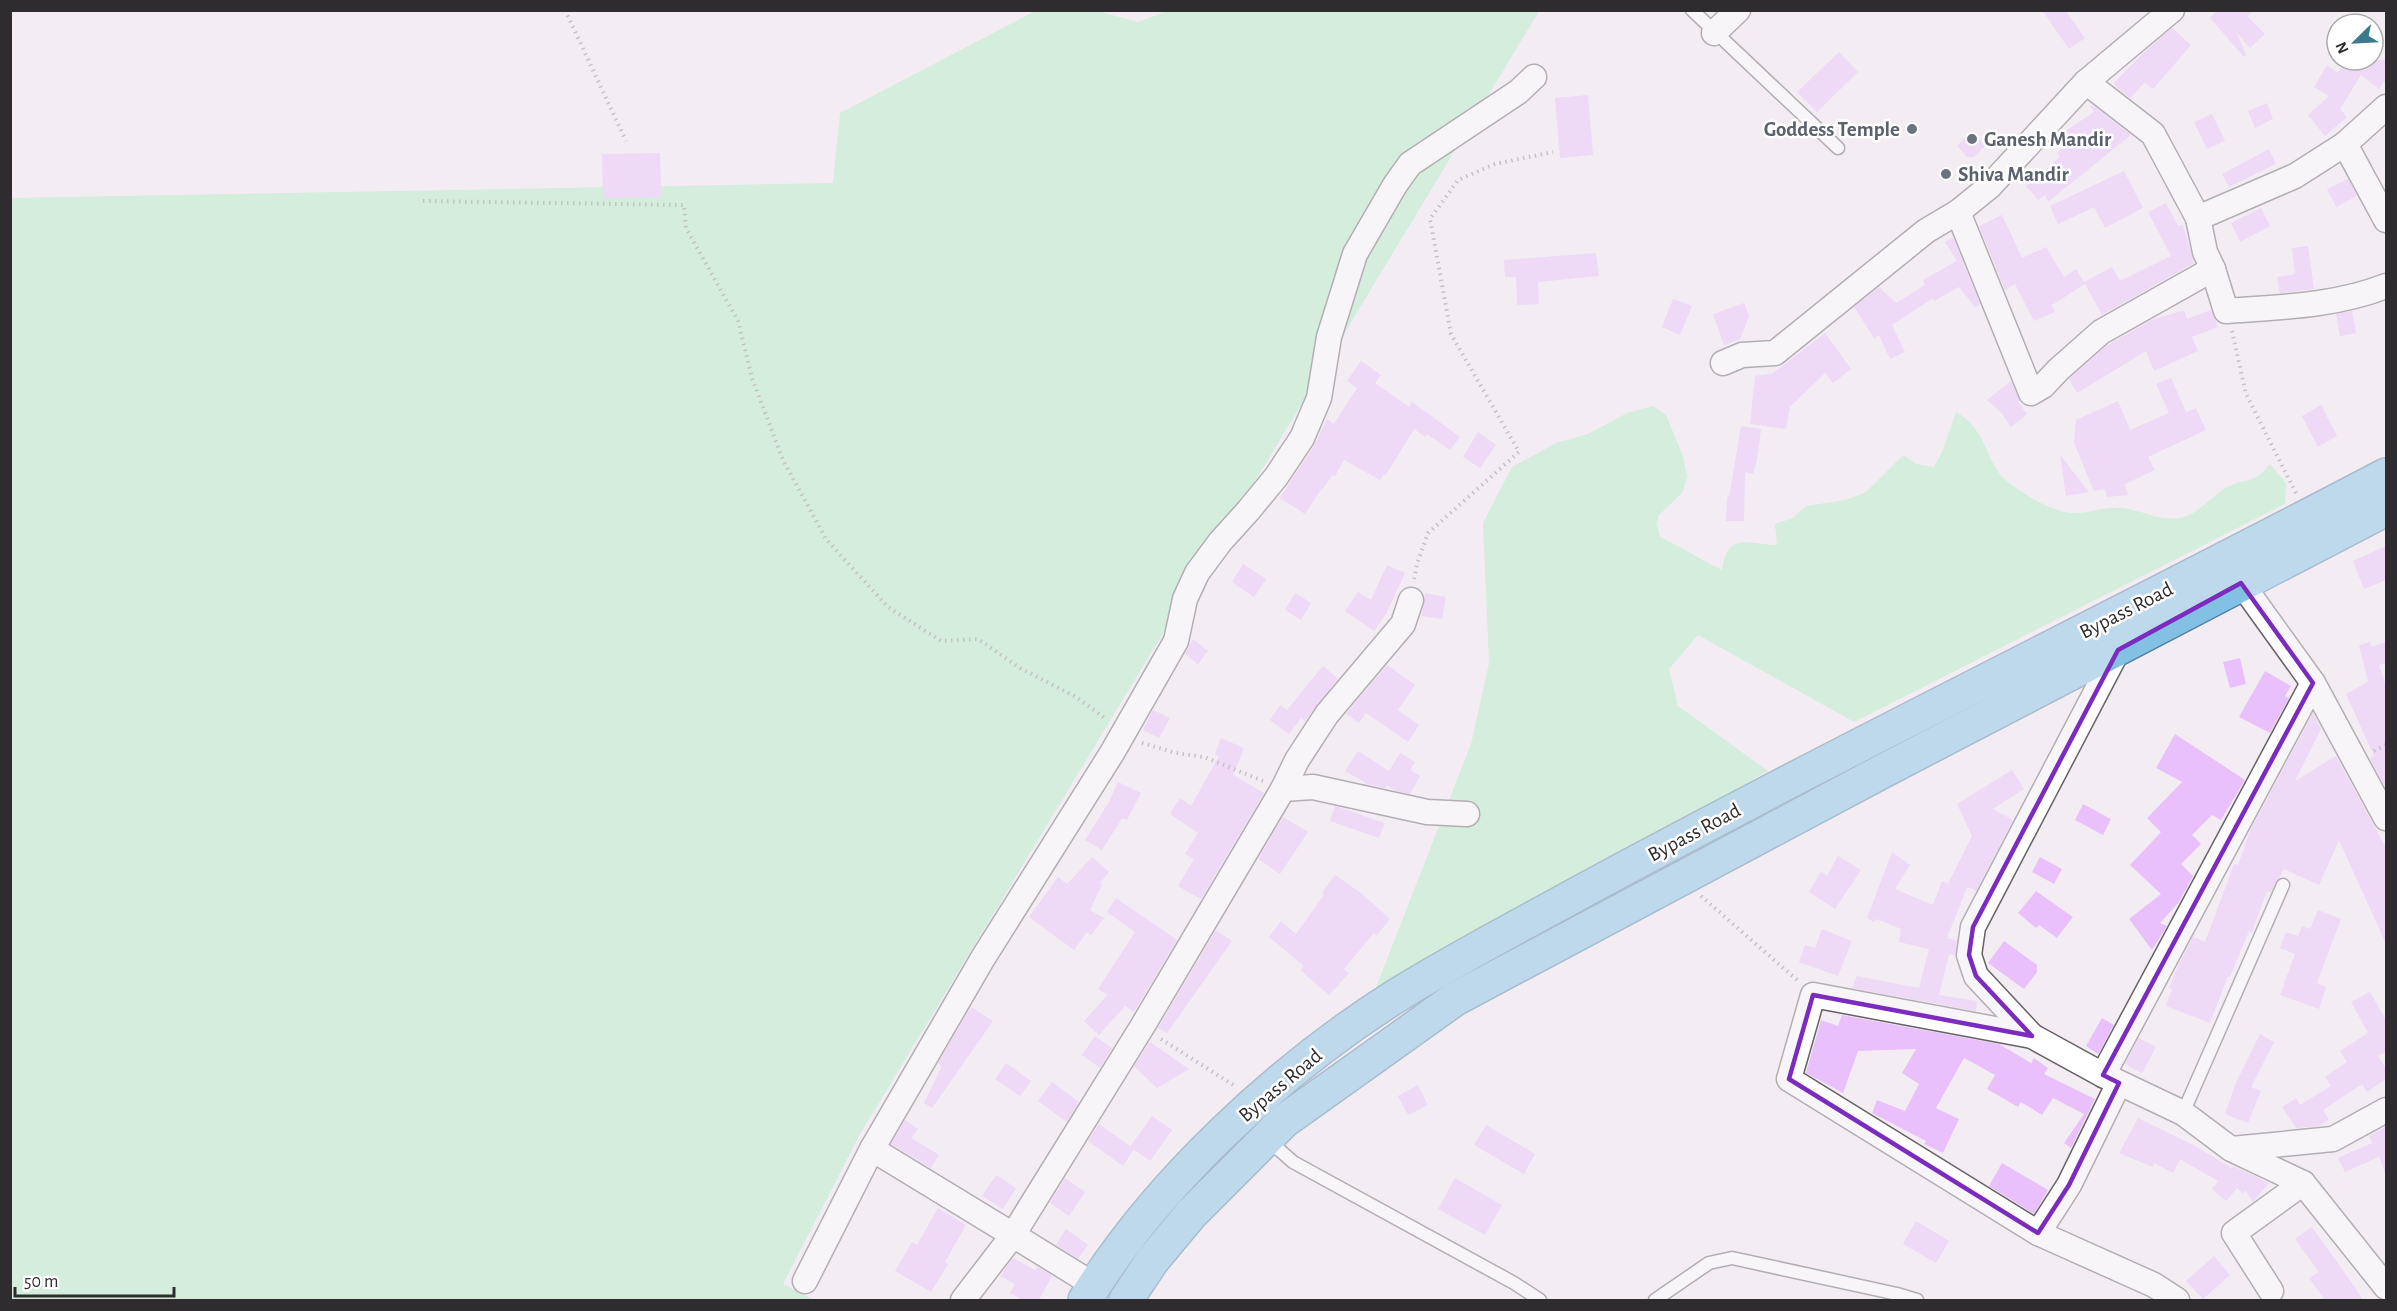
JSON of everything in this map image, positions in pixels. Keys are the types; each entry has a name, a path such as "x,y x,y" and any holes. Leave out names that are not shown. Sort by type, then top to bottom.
{"highway":[{"name":"Bypass Road","path":"1089,1293 1149,1211 1201,1155 1258,1101 1339,1035 1396,996 1499,936 1654,852 2386,475"},
{"name":"Bypass Road","path":"1126,1300 1152,1261 1191,1214 1275,1129 1455,999 2241,583 2386,509"},
{"path":"1258,1101 1275,1129"}],"street":[{"path":"1714,33 1737,10"},
{"path":"1723,363 1742,355 1776,353 1926,231 1958,212 1989,187 2086,82 2172,10"},
{"path":"805,1281 872,1149 983,958 1124,732 1176,641 1185,599 1197,573 1220,542 1276,477 1302,438 1319,398 1329,337 1355,254 1395,185 1410,164 1518,92 1534,77"},
{"path":"2086,82 2153,134 2198,218 2205,252 2226,310 2334,302 2364,295 2386,286"},
{"path":"2198,218 2295,176 2345,144 2386,107"},
{"path":"2345,144 2386,220"},
{"path":"1958,212 2031,393 2043,386 2102,332 2213,269"},
{"path":"2241,583 2313,683 2386,818"},
{"path":"963,1300 1013,1235 1142,1027 1283,789 1297,760 1327,714 1402,624 1411,600"},
{"path":"2032,1036 1976,976 1969,955 1974,927 2118,650"},
{"path":"2038,1233 2069,1185 2111,1079 2313,683"},
{"path":"1283,789 1313,787 1427,812 1467,814"},
{"path":"2177,1300 2154,1284 2038,1233 1789,1079 1813,995 2032,1036 2111,1079 2183,1113 2231,1149 2303,1183 2386,1287"},
{"path":"2231,1149 2333,1139 2386,1110"},
{"path":"872,1149 1013,1235 1089,1293"},
{"path":"2271,1290 2234,1233 2303,1183"}],"lane":[{"path":"1692,10 1838,148"},
{"path":"2183,1113 2283,885"},
{"path":"1275,1129 1293,1162 1514,1283 1540,1300"},
{"path":"1655,1300 1709,1263 1732,1258 1917,1300"}],"path":[{"path":"565,10 609,108 627,141"},
{"path":"1411,600 1417,564 1428,533 1519,452 1451,334 1430,219 1458,180 1495,164 1553,152"},
{"path":"423,201 684,205 686,228 738,321 752,378 783,460 826,539 888,607 941,641 978,639 1020,668 1076,697 1138,742 1176,753 1204,757 1283,789"},
{"path":"2226,310 2246,394 2308,516"},
{"path":"1682,879 1813,995"},
{"path":"1142,1027 1258,1101"}],"highlighted area":[{"path":"2241,583 2313,683 2103,1075 2119,1083 2069,1185 2038,1233 1789,1079 1813,995 2032,1036 1976,976 1969,955 1973,927 2118,650"}],"green space":[{"path":"1170,10 1537,10 1538,13 859,1136 783,1284 814,1300 11,1300 10,198 833,183 840,113 1035,11 1097,11 1138,22"},
{"path":"1653,406 1666,415 1683,456 1687,477 1682,493 1659,515 1657,523 1660,537 1722,570 1725,558 1734,545 1748,542 1777,545 1775,524 1793,518 1806,506 1846,500 1866,492 1903,455 1916,464 1934,467 1942,452 1956,412 1977,431 1997,470 2006,480 2036,500 2063,512 2082,513 2115,508 2163,518 2185,517 2231,485 2258,476 2270,464 2286,483 2285,504 1854,722 1698,635 1669,669 1678,706 1768,771 1373,995 1471,744 1489,663 1483,523 1512,467 1556,443 1588,434 1627,413"}],"building":[{"path":"2042,10 2065,10 2085,38 2069,49"},
{"path":"2217,10 2256,10 2247,16 2265,34 2250,48 2237,33 2246,55 2244,57 2210,18"},
{"path":"2172,28 2191,45 2153,89 2145,82 2130,98 2114,83 2144,52"},
{"path":"1839,52 1858,72 1817,112 1797,92"},
{"path":"2386,60 2386,79 2379,89 2361,75 2340,109 2347,117 2325,136 2308,115 2329,96 2314,87 2325,68 2325,72 2385,72"},
{"path":"1588,95 1593,155 1560,158 1555,98"},
{"path":"2267,103 2273,119 2255,128 2248,111"},
{"path":"2092,105 2131,135 2048,202 2045,195 2038,200 2026,186 2060,157 2057,153 2068,144 2061,134 2094,112 2090,106"},
{"path":"2212,114 2225,141 2207,149 2194,122"},
{"name":"Ganesh Mandir","path":"1972,131 1985,146 1974,157 1967,157 1957,146"},
{"path":"2269,149 2276,164 2229,187 2222,174"},
{"path":"660,153 661,197 603,198 602,154"},
{"path":"2124,171 2143,208 2105,228 2094,207 2058,224 2050,206"},
{"path":"2348,179 2357,196 2336,207 2327,189"},
{"path":"2166,203 2178,226 2183,225 2194,263 2102,315 2084,282 2112,267 2120,281 2171,256 2148,212"},
{"path":"2261,208 2270,226 2240,242 2231,223"},
{"path":"2002,215 2022,258 2046,247 2064,277 2076,269 2085,284 2052,305 2055,312 2034,321 2015,284 2005,290 1979,226"},
{"path":"1953,238 1980,304 1975,307 1959,287 1934,301 1933,298 1892,325 1905,352 1890,359 1879,335 1874,338 1854,307 1879,287 1896,303 1925,285 1923,280 1957,261 1945,242"},
{"path":"2308,246 2314,289 2280,293 2277,277 2295,274 2292,248"},
{"path":"1596,253 1599,276 1538,282 1539,304 1517,305 1516,277 1505,277 1504,260"},
{"path":"1673,299 1692,306 1680,335 1662,327"},
{"path":"1744,303 1749,316 1740,339 1724,345 1713,314"},
{"path":"2184,310 2187,319 2211,310 2218,327 2192,337 2198,351 2154,371 2146,351 2077,393 2069,379 2106,346 2152,320"},
{"path":"2352,311 2356,333 2340,336 2336,314"},
{"path":"1825,333 1851,369 1833,383 1825,373 1790,407 1786,429 1750,424 1755,376 1773,373"},
{"path":"1361,361 1381,375 1375,383 1409,407 1412,402 1460,437 1450,450 1427,434 1425,437 1414,429 1386,475 1384,474 1380,480 1344,460 1335,476 1332,475 1305,514 1280,498 1314,446 1327,419 1334,424 1357,388 1347,381"},
{"path":"2171,378 2186,412 2196,408 2206,430 2148,457 2155,470 2125,484 2128,495 2107,497 2105,489 2094,491 2074,443 2076,420 2118,401 2130,430 2169,413 2156,384"},
{"path":"2011,381 2020,401 2018,402 2027,414 2011,427 2001,412 1987,400"},
{"path":"2321,405 2337,436 2318,447 2302,416"},
{"path":"1741,426 1761,429 1757,460 1753,474 1745,472 1744,521 1726,521 1727,497 1729,497"},
{"path":"1478,432 1496,445 1480,468 1463,457"},
{"path":"2060,455 2089,492 2066,496"},
{"path":"2386,546 2386,580 2364,589 2353,561"},
{"path":"1243,564 1266,579 1254,597 1232,582"},
{"path":"1387,565 1405,573 1386,614 1374,631 1345,611 1358,592 1371,600"},
{"path":"1295,593 1311,603 1301,620 1285,610"},
{"path":"1425,593 1446,597 1442,619 1422,616"},
{"path":"1193,639 1208,651 1198,664 1185,654"},
{"path":"2370,642 2372,647 2386,642 2386,663 2379,665 2386,686 2386,784 2384,785 2370,758 2374,756 2346,694 2368,682 2359,645"},
{"path":"2240,658 2246,684 2230,688 2223,662"},
{"path":"1387,665 1415,685 1398,710 1419,725 1408,742 1366,713 1359,723 1346,714"},
{"path":"1323,666 1338,679 1305,721 1301,718 1289,734 1270,720 1280,705 1287,710"},
{"path":"2265,671 2291,686 2285,696 2289,698 2270,733 2239,717"},
{"path":"1153,710 1170,718 1159,738 1143,730"},
{"path":"2313,713 2321,729 2295,781 2336,756 2386,848 2386,944 2339,840 2319,885 2284,869 2271,893 2267,891 2252,932 2249,931 2230,977 2228,976 2210,1023 2166,1006 2172,989 2169,988 2178,966 2193,937 2205,942 2234,864 2238,865 2250,831"},
{"path":"2175,734 2245,780 2221,820 2212,815 2192,835 2201,844 2181,864 2193,876 2179,902 2160,923 2167,926 2152,950 2129,919 2161,894 2130,865 2161,832 2147,818 2182,782 2156,768"},
{"path":"1221,738 1244,748 1233,775 1264,793 1201,899 1178,886 1194,859 1185,854 1198,833 1170,814 1180,798 1191,806 1219,756 1215,754"},
{"path":"1358,751 1389,771 1400,753 1415,762 1410,770 1420,776 1410,794 1397,791 1387,785 1385,788 1367,784 1345,771"},
{"path":"2012,770 2024,789 1993,809 2013,820 1976,891 1967,887 1947,938 1957,941 1955,955 1949,954 1939,995 1977,1001 1976,1011 1992,1014 1852,988 1857,976 1919,988 1929,949 1899,942 1901,929 1876,919 1874,922 1867,918 1892,852 1910,865 1895,889 1933,905 1942,881 1948,884 1972,836 1957,804"},
{"path":"1118,782 1141,793 1127,820 1122,818 1102,850 1085,840 1109,802"},
{"path":"2083,804 2111,819 2103,835 2075,820"},
{"path":"1335,806 1385,823 1379,838 1330,821"},
{"path":"1283,817 1308,832 1280,874 1258,859"},
{"path":"1838,856 1861,870 1835,909 1809,892 1821,872 1827,876"},
{"path":"1092,857 1109,872 1100,883 1102,884 1090,910 1104,918 1091,935 1087,932 1074,950 1029,917 1058,877 1067,884"},
{"path":"2040,857 2062,869 2054,884 2032,872"},
{"path":"1335,875 1361,893 1390,919 1376,936 1374,933 1344,969 1349,973 1329,995 1300,970 1304,966 1269,937 1281,921 1296,934 1324,895 1322,893"},
{"path":"2036,891 2073,917 2057,938 2039,925 2036,928 2018,913"},
{"path":"1116,898 1177,940 1134,1012 1125,1006 1099,1035 1084,1021 1108,995 1098,989 1135,932 1107,912"},
{"path":"2318,910 2341,919 2317,983 2326,987 2319,1009 2280,995 2295,954 2280,948 2286,932 2298,936 2302,926 2310,929"},
{"path":"1822,929 1852,941 1838,976 1799,962 1805,945 1815,948"},
{"path":"1216,930 1232,941 1167,1033 1158,1028"},
{"path":"2004,941 2037,965 2037,972 2024,989 1988,963"},
{"path":"2370,992 2386,1020 2386,1052 2378,1056 2386,1069 2386,1079 2367,1092 2362,1084 2323,1110 2329,1120 2318,1126 2296,1128 2282,1107 2296,1098 2300,1105 2331,1086 2325,1077 2347,1062 2340,1051 2368,1033 2351,1002"},
{"path":"971,1007 993,1021 932,1108 924,1103 942,1066 938,1063"},
{"path":"1842,1015 1999,1044 2031,1063 2034,1058 2048,1068 2044,1074 2095,1099 2071,1148 2064,1143 2084,1114 2053,1098 2042,1115 2021,1102 2018,1107 1987,1089 1995,1075 1964,1058 1936,1108 1959,1119 1943,1153 1924,1144 1926,1141 1872,1113 1877,1100 1905,1111 1919,1084 1902,1073 1916,1049 1858,1051 1843,1093 1806,1073 1821,1020 1838,1026"},
{"path":"2102,1018 2114,1025 2098,1054 2086,1046"},
{"path":"2260,1034 2274,1042 2251,1087 2261,1091 2248,1123 2225,1114 2235,1085"},
{"path":"1095,1036 1112,1048 1100,1068 1082,1055"},
{"path":"2139,1038 2156,1047 2142,1073 2125,1064"},
{"path":"1150,1042 1189,1069 1157,1088 1134,1066"},
{"path":"1006,1063 1031,1081 1020,1096 995,1079"},
{"path":"1052,1082 1079,1102 1067,1122 1038,1101"},
{"path":"1418,1085 1428,1105 1408,1115 1398,1096"},
{"path":"1152,1116 1172,1130 1150,1161 1130,1147"},
{"path":"2138,1118 2193,1145 2232,1168 2233,1166 2269,1183 2253,1202 2246,1191 2243,1193 2237,1188 2226,1201 2212,1189 2218,1181 2180,1159 2173,1173 2154,1163 2153,1167 2119,1153"},
{"path":"905,1120 918,1129 911,1138 939,1155 931,1168 891,1144"},
{"path":"1099,1124 1134,1149 1123,1166 1088,1141"},
{"path":"1486,1125 1535,1154 1524,1174 1474,1145"},
{"path":"2386,1126 2386,1175 2379,1157 2345,1172 2338,1158 2372,1143 2369,1136"},
{"path":"2002,1163 2048,1190 2034,1214 1989,1186"},
{"path":"996,1175 1016,1188 1003,1209 982,1196"},
{"path":"1065,1178 1085,1192 1069,1216 1050,1203"},
{"path":"1455,1178 1502,1205 1485,1235 1438,1209"},
{"path":"938,1208 966,1225 945,1262 948,1264 931,1292 895,1271 912,1242 917,1245"},
{"path":"1916,1221 1949,1241 1936,1263 1903,1244"},
{"path":"2312,1227 2363,1300 2325,1300 2309,1278 2319,1272 2295,1239"},
{"path":"1066,1229 1088,1245 1078,1259 1056,1245"},
{"path":"2214,1256 2230,1275 2203,1299 2186,1281"},
{"path":"1013,1258 1035,1270 1037,1267 1052,1276 1039,1300 1023,1300 1010,1293 1015,1284 1000,1276"}],"place":[{"name":"Goddess Temple","path":"1912,129"},
{"name":"Ganesh Mandir","path":"1972,139"},
{"name":"Shiva Mandir","path":"1946,174"}]}
